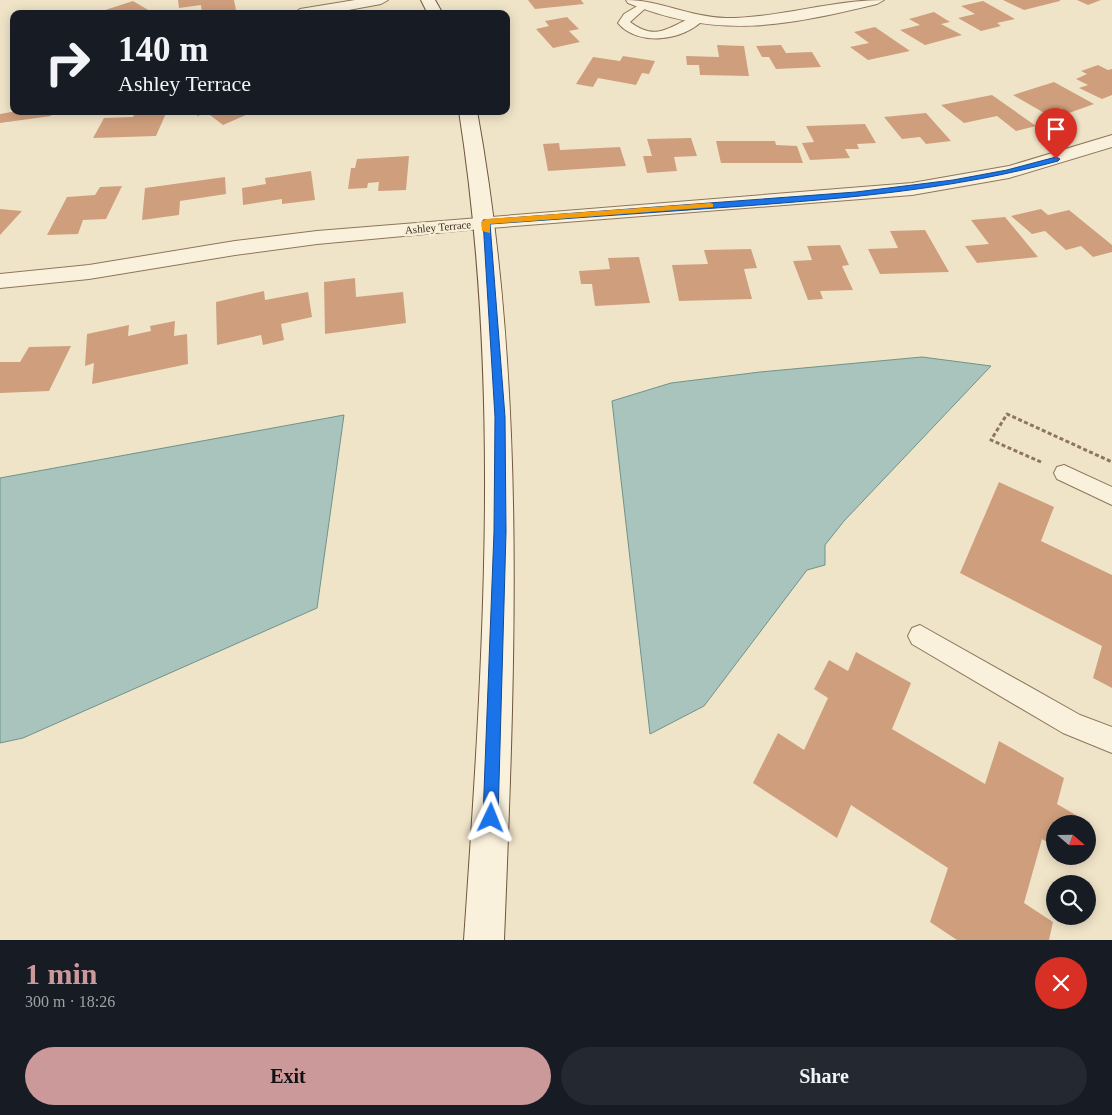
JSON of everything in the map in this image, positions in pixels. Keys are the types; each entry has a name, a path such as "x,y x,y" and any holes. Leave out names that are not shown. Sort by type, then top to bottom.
{"street":[{"path":"323,10 382,0"},
{"path":"639,3 673,14 698,19 742,23 777,22 877,0"},
{"path":"469,115 486,222 500,417 500,532 495,720 484,940"},
{"name":"Ashley Terrace","path":"0,281 60,277 130,268 236,248 331,236 486,222 856,195 935,186 1008,172 1072,155 1112,140"}],"lane":[{"path":"639,3 624,23 638,34 656,36 676,32 698,19"},
{"path":"1064,473 1112,496"},
{"path":"920,636 1072,724 1112,740"}],"path":[{"path":"1064,473 991,440 1007,414 1112,462"}],"water":[{"path":"922,357 991,366 844,521 825,545 825,565 807,570 704,706 650,734 612,401 671,383 760,372"},
{"path":"344,415 317,608 23,738 0,743 0,478"}],"building":[{"path":"178,0 234,0 236,10 202,10 201,5 179,8"},
{"path":"528,0 581,0 584,4 535,9"},
{"path":"1003,0 1060,0 1060,1 1024,10"},
{"path":"1077,0 1101,0 1088,5"},
{"path":"133,1 148,10 105,10"},
{"path":"983,1 1015,19 997,23 1001,26 981,31 958,18 975,14 961,6"},
{"path":"934,12 950,22 941,24 962,35 925,45 900,30 920,25 909,19"},
{"path":"567,17 579,29 569,31 580,42 553,48 536,29 549,26 545,21"},
{"path":"875,27 910,51 868,60 850,47 869,43 854,32"},
{"path":"717,45 744,46 749,76 700,75 699,65 687,65 686,56 719,57"},
{"path":"781,45 786,53 812,52 821,67 776,69 769,57 762,57 756,46"},
{"path":"623,56 655,61 649,74 642,73 636,85 598,78 593,87 576,84 593,57 620,61"},
{"path":"1098,65 1108,70 1112,69 1112,95 1102,99 1079,88 1088,85 1076,79 1087,74 1081,71"},
{"path":"1054,82 1094,104 1069,113 1061,108 1046,114 1013,95"},
{"path":"992,95 1036,126 1016,131 997,116 964,123 941,105"},
{"path":"10,112 10,115 51,115 0,123 0,114"},
{"path":"926,113 951,141 926,144 920,137 902,139 884,117"},
{"path":"134,115 165,115 156,136 93,138 104,118 133,117"},
{"path":"210,115 246,115 223,125"},
{"path":"865,124 876,143 857,144 859,149 845,149 850,158 810,160 802,143 814,142 806,126"},
{"path":"691,138 697,156 674,157 677,171 647,173 643,156 652,156 647,139"},
{"path":"716,141 775,141 776,145 797,146 803,163 721,163"},
{"path":"559,143 560,150 620,147 626,166 548,171 543,144"},
{"path":"409,156 406,190 378,191 379,182 368,183 367,188 348,189 351,168 355,168 357,159"},
{"path":"311,171 315,200 282,204 282,199 243,205 242,188 266,184 265,178"},
{"path":"225,177 226,194 180,201 179,215 142,220 145,188"},
{"path":"122,186 106,219 83,220 78,234 47,235 67,197 95,195 100,187"},
{"path":"0,209 22,211 0,235"},
{"path":"1041,209 1048,215 1069,210 1112,245 1112,252 1093,257 1081,246 1066,250 1045,231 1032,234 1011,216"},
{"path":"1005,217 1038,257 977,263 965,246 989,244 971,220"},
{"path":"925,230 949,272 880,274 868,249 898,248 890,231"},
{"path":"840,245 849,265 842,266 853,290 820,291 823,299 808,300 793,261 812,260 807,246"},
{"path":"751,249 757,268 744,269 752,299 679,301 672,265 708,264 704,250"},
{"path":"639,257 650,303 595,306 592,284 581,284 579,271 610,269 608,258"},
{"path":"355,278 356,297 403,292 406,323 325,334 324,282"},
{"path":"264,291 265,300 308,292 312,317 281,324 284,340 263,345 261,335 217,345 216,302"},
{"path":"175,321 174,336 187,334 188,364 92,384 94,363 85,366 87,334 129,325 128,336 151,331 150,326"},
{"path":"71,346 49,391 0,393 0,362 20,362 29,347"},
{"path":"999,482 1054,507 1041,541 1112,575 1112,688 1093,678 1102,646 960,573"},
{"path":"856,652 911,683 892,729 985,784 999,741 1064,778 1057,804 1076,815 1046,815 1046,841 1042,839 1024,903 1046,917 1046,925 1052,925 1049,940 957,940 930,922 948,868 851,805 837,838 753,783 778,733 804,750 828,698 814,689 829,660 848,671"}],"slow traffic":[{"path":"486,231 486,222 710,206"}],"route":[{"path":"491,818 500,532 500,417 486,222 856,195 935,186 1008,172 1056,159"}]}
